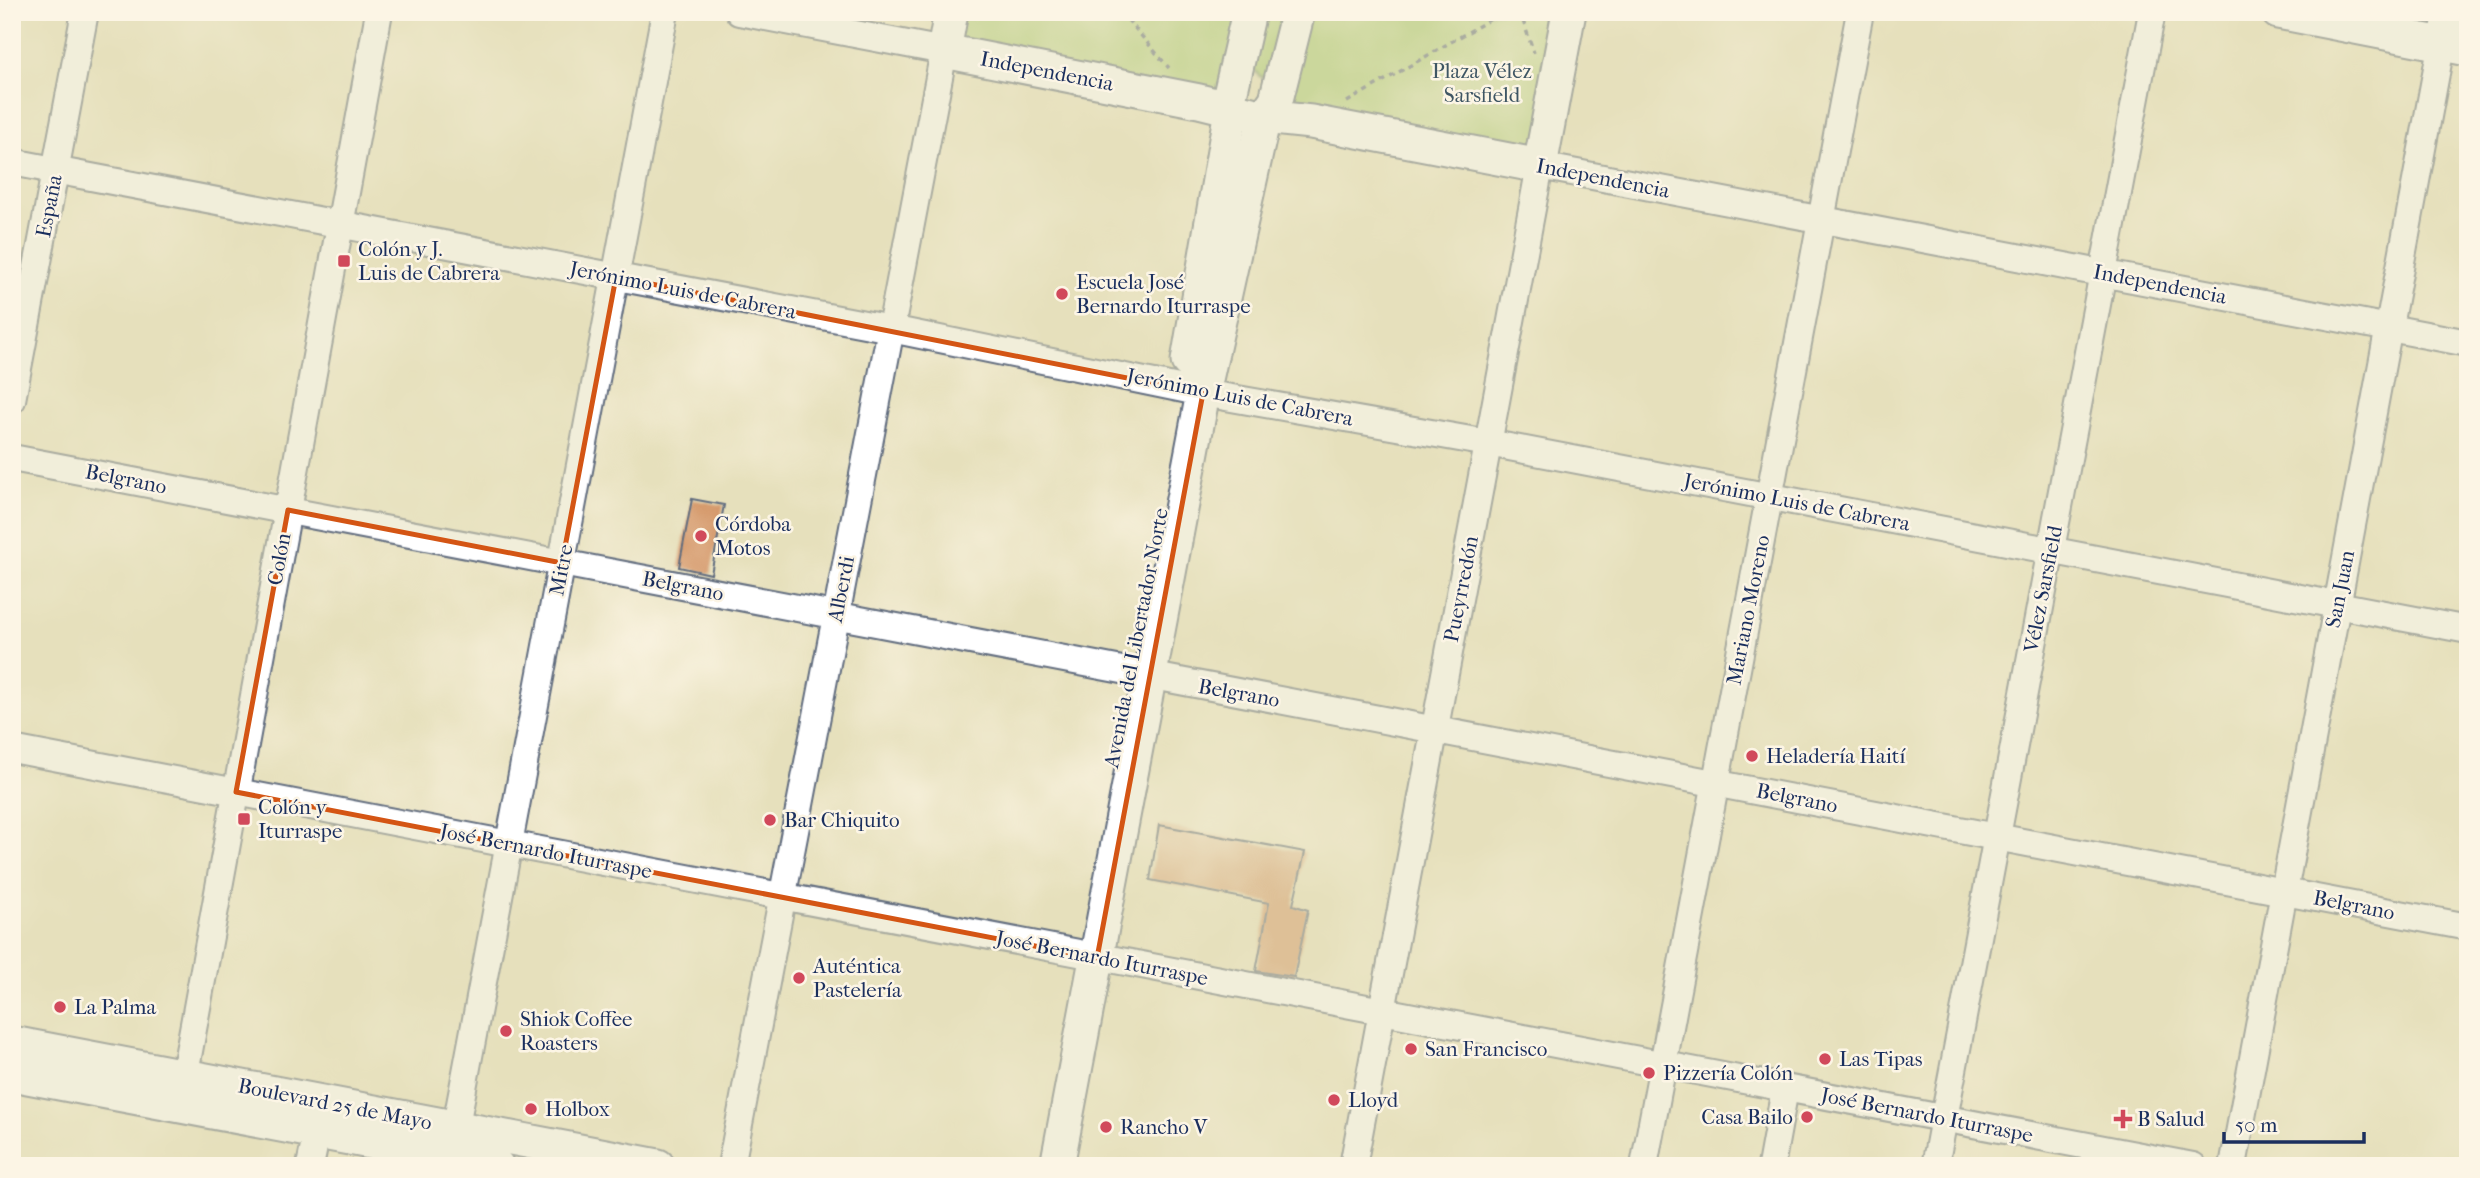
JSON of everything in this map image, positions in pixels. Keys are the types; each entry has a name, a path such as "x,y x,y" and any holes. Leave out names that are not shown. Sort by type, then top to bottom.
{"main road":[{"name":"Alberdi","path":"944,51 951,12"},
{"name":"Avenida del Libertador Norte","path":"1036,1166 1086,956 1194,389 1231,110 1230,95 1249,12"},
{"name":"Avenida del Libertador Norte","path":"1194,389 1264,117 1276,100 1298,12"},
{"name":"Pueyrredón","path":"1540,166 1569,12"},
{"path":"2278,12 2452,29 2468,16"},
{"name":"Independencia","path":"944,51 1199,101 1264,117 1311,122 1540,166"},
{"name":"Avenida del Libertador Norte","path":"1057,1166 1086,956"},
{"name":"Boulevard 25 de Mayo","path":"12,1043 182,1090 320,1117 452,1150 497,1166"},
{"name":"Boulevard 25 de Mayo","path":"12,1074 182,1090"},
{"name":"Boulevard 25 de Mayo","path":"452,1150 657,1166"}],"street":[{"name":"España","path":"12,400 85,12"},
{"name":"Colón","path":"182,1090 379,12"},
{"name":"Mitre","path":"452,1150 665,12"},
{"name":"Independencia","path":"739,12 944,51"},
{"name":"Mariano Moreno","path":"1644,1166 1860,12"},
{"name":"Vélez Sarsfield","path":"1935,1166 2152,12"},
{"name":"San Juan","path":"2233,1166 2389,328 2452,29"},
{"name":"Alberdi","path":"731,1166 944,51"},
{"name":"Jerónimo Luis de Cabrera","path":"12,162 1194,389 2468,629"},
{"name":"Independencia","path":"1540,166 2468,343"},
{"name":"Pueyrredón","path":"1353,1166 1540,166"},
{"name":"Belgrano","path":"12,458 2468,927"},
{"name":"José Bernardo Iturraspe","path":"12,749 2193,1166"},
{"path":"1771,1166 1785,1089"},
{"path":"310,1166 320,1117"}],"path":[{"path":"1121,12 1199,101"},
{"path":"1311,122 1503,12"}],"highlighted area":[{"path":"616,277 1203,393 1097,958 236,792 288,510 562,563"}],"green space":[{"path":"951,12 1249,12 1230,95 944,51"},
{"path":"1261,12 1291,12 1269,78 1259,76 1252,66"},
{"name":"Plaza Vélez Sarsfield","path":"1298,12 1569,12 1540,166 1276,100"}],"building":[{"name":"Córdoba Motos","path":"692,499 724,505 711,574 679,567"},
{"path":"1159,825 1305,852 1293,905 1308,910 1294,977 1256,971 1269,903 1150,880"}],"place":[{"name":"Colón y J. Luis de Cabrera","path":"344,261"},
{"name":"Escuela José Bernardo Iturraspe","path":"1062,294"},
{"name":"Córdoba Motos","path":"701,536"},
{"name":"Heladería Haití","path":"1752,756"},
{"name":"Colón y Iturraspe","path":"244,819"},
{"name":"Bar Chiquito","path":"770,820"},
{"name":"Auténtica Pastelería","path":"799,978"},
{"name":"La Palma","path":"60,1007"},
{"name":"Shiok Coffee Roasters","path":"506,1031"},
{"name":"San Francisco","path":"1411,1049"},
{"name":"Las Tipas","path":"1825,1059"},
{"name":"Pizzería Colón","path":"1649,1073"},
{"name":"Lloyd","path":"1334,1100"},
{"name":"Holbox","path":"531,1109"},
{"name":"Casa Bailo","path":"1807,1117"},
{"name":"B Salud","path":"2123,1119"},
{"name":"Rancho V","path":"1106,1127"}]}
